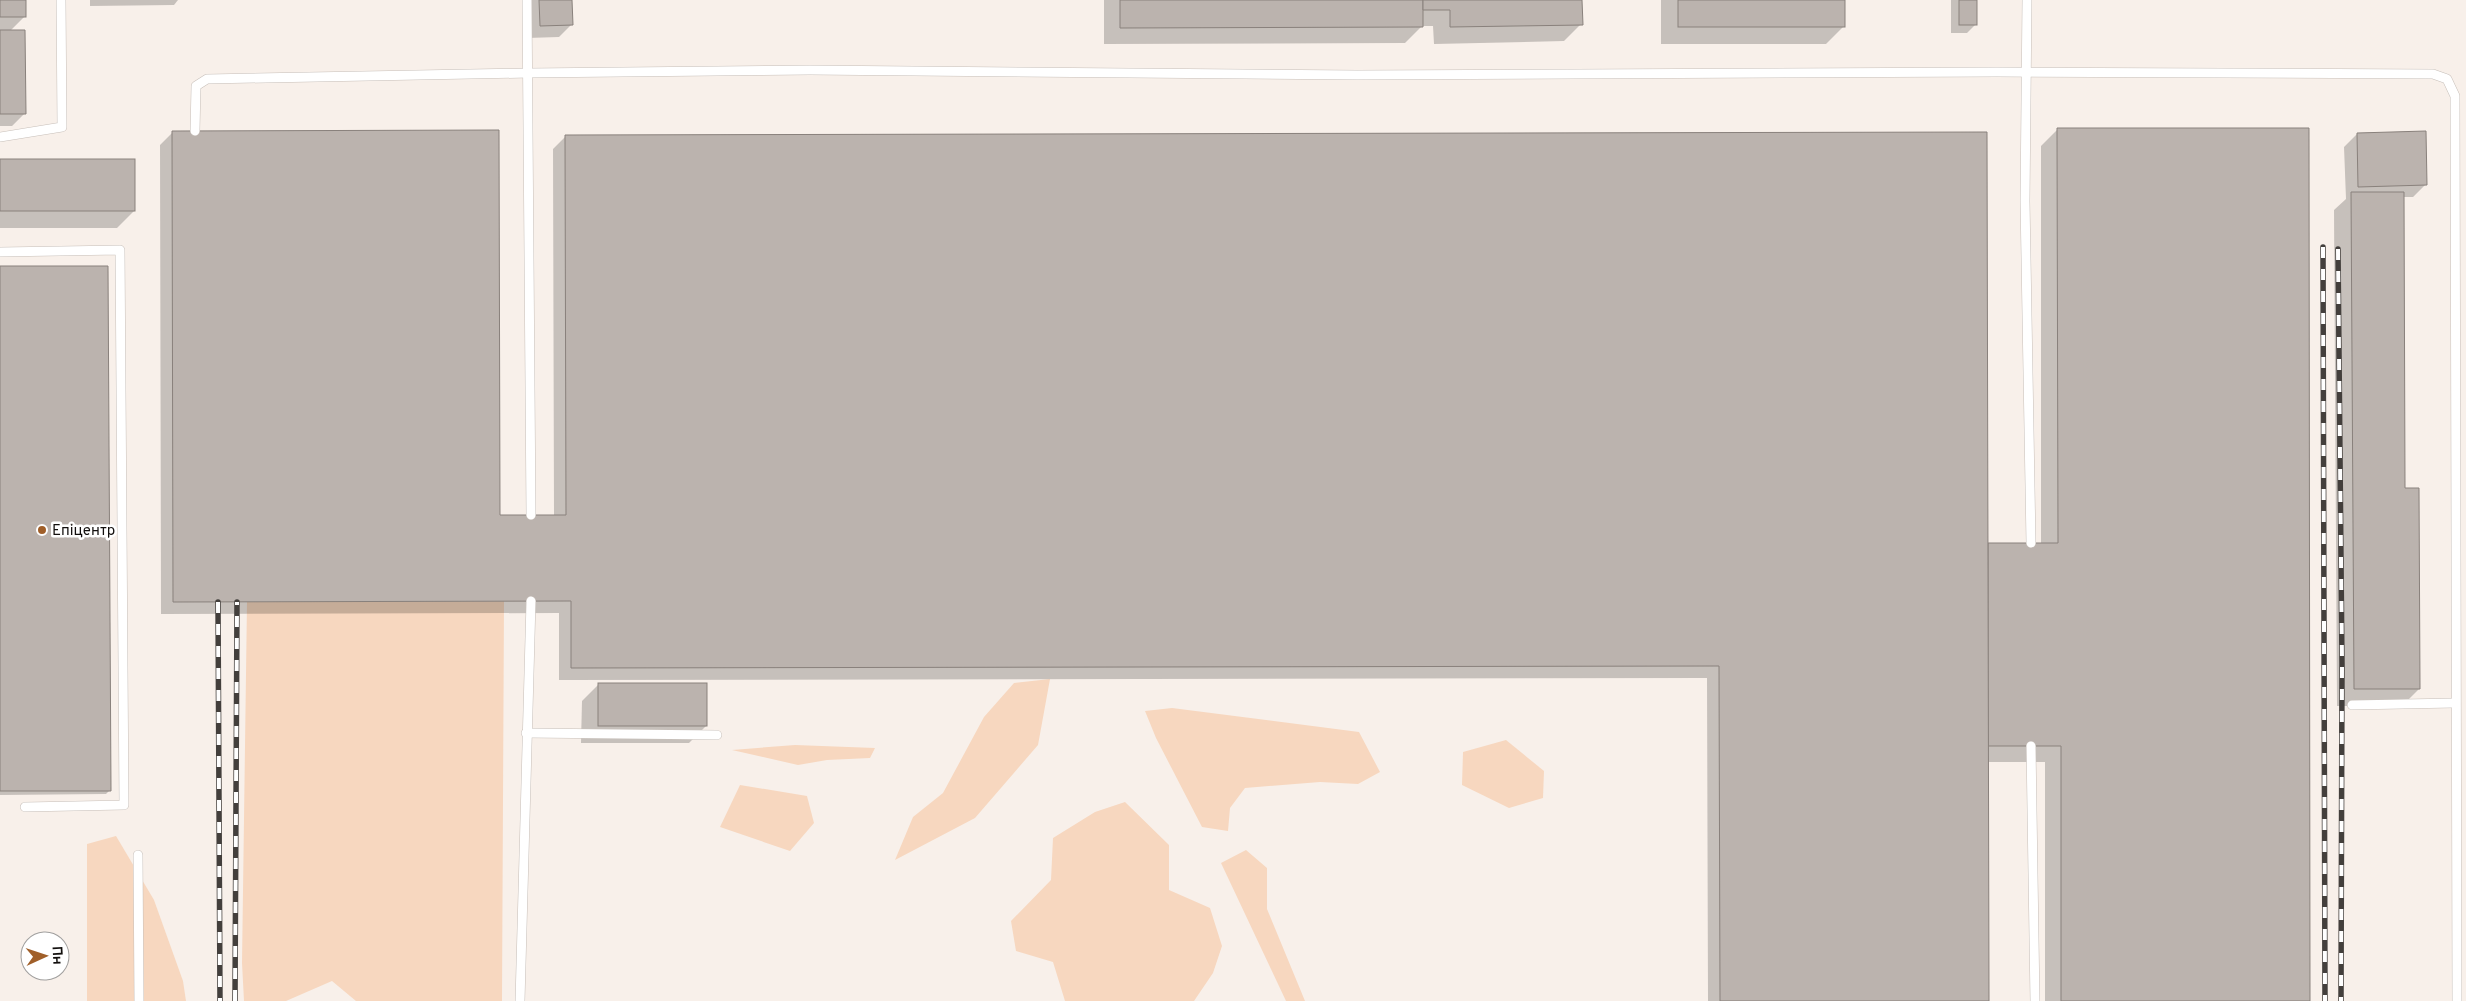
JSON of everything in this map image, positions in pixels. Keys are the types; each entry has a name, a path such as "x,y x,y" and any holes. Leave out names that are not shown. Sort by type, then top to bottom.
{"lane":[{"path":"0,138 62,127 61,0"},
{"path":"527,0 531,515"},
{"path":"2027,0 2025,201 2031,543"},
{"path":"195,131 196,86 207,79 528,72 810,70 1426,75 2027,72 2433,74 2448,79 2455,96 2454,703 2456,1001"},
{"path":"0,252 120,250 124,805 25,807"},
{"path":"520,1001 526,733 532,601"},
{"path":"2352,705 2454,703"},
{"path":"526,733 717,734"},
{"path":"2031,746 2035,1001"},
{"path":"138,855 138,1001"}],"shaded area":[{"path":"504,601 502,1001 356,1001 332,981 286,1001 244,1001 242,963 247,602"},
{"path":"1050,679 1038,745 975,818 895,860 913,817 943,793 984,717 1014,683"},
{"path":"1172,708 1359,732 1380,772 1358,784 1320,782 1245,788 1230,808 1228,831 1202,827 1156,738 1145,711"},
{"path":"1506,740 1544,771 1543,798 1509,808 1462,785 1463,752"},
{"path":"795,745 875,748 870,758 827,760 798,765 732,750"},
{"path":"740,785 807,796 814,823 790,851 720,827"},
{"path":"1125,802 1169,845 1169,890 1210,908 1222,946 1213,973 1194,1001 1065,1001 1053,962 1016,951 1011,921 1051,880 1053,838 1095,812"},
{"path":"116,836 154,900 183,981 186,1001 87,1001 87,844"},
{"path":"1246,850 1267,868 1267,909 1305,1001 1286,1001 1221,863"}],"building":[{"path":"0,0 26,0 26,17 0,17"},
{"path":"539,0 572,0 573,25 540,26"},
{"path":"1120,0 1423,0 1423,27 1120,28"},
{"path":"1423,0 1582,0 1583,25 1450,27 1450,10 1423,10"},
{"path":"1678,0 1845,0 1845,27 1678,27"},
{"path":"1959,0 1977,0 1977,25 1959,25"},
{"path":"0,30 25,30 26,114 0,114"},
{"path":"2057,128 2309,128 2310,1001 2061,1001 2061,746 1988,746 1988,543 2058,543"},
{"path":"499,130 500,515 566,515 565,135 1987,132 1989,1001 1720,1001 1719,666 571,668 571,601 173,602 172,131"},
{"path":"2426,131 2427,185 2358,187 2357,133"},
{"path":"0,159 135,159 135,211 0,211"},
{"path":"2351,192 2404,192 2405,488 2419,488 2420,689 2354,689"},
{"path":"0,266 108,266 111,791 0,791"},
{"path":"598,683 707,683 707,726 598,726"}],"railway":[{"path":"2323,247 2325,1001"},
{"path":"2338,249 2342,663 2341,1001"},
{"path":"218,602 220,1001"},
{"path":"235,1001 237,602"}],"place":[{"name":"Епіцентр","path":"42,530"}]}
